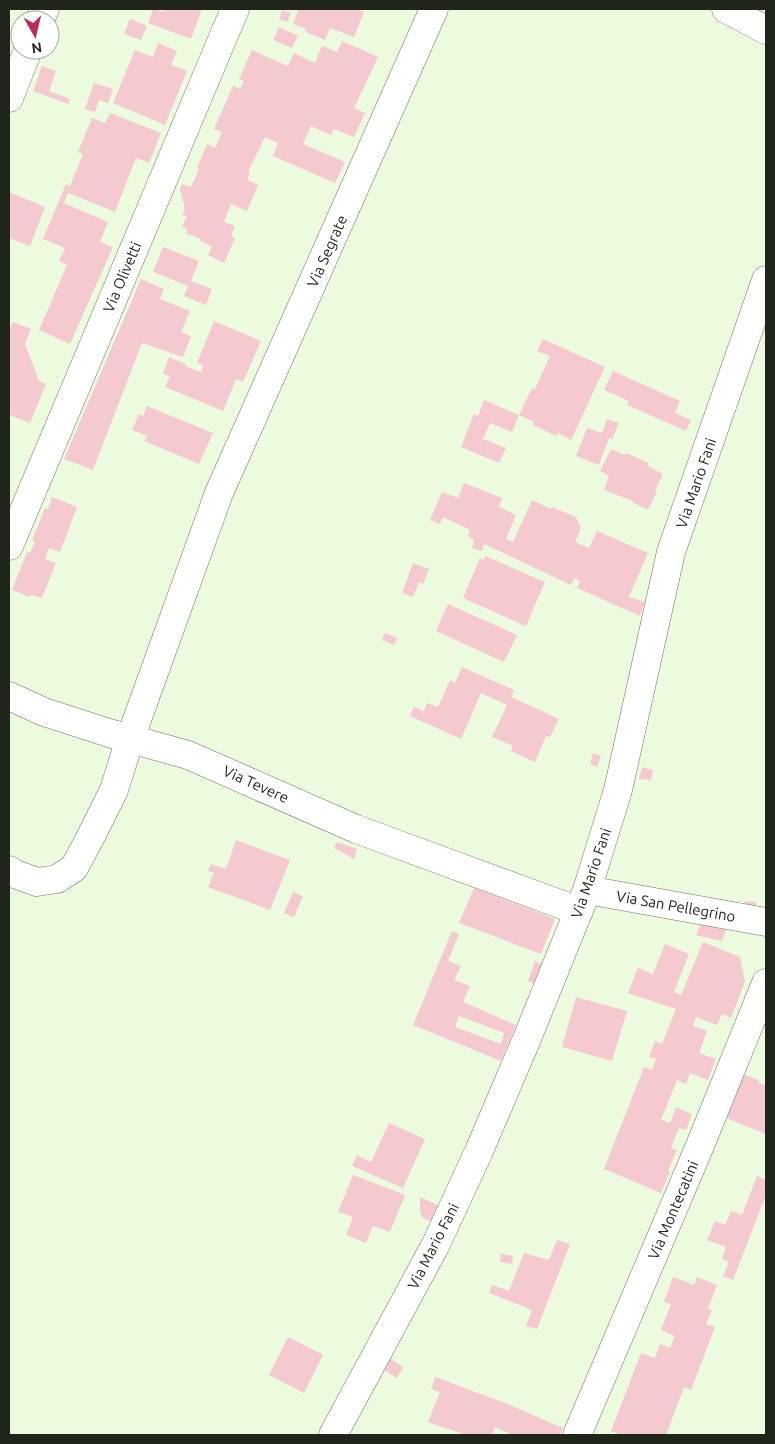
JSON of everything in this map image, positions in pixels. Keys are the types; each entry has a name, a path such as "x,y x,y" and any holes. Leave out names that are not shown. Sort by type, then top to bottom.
{"street":[{"name":"Via Olivetti","path":"9,546 235,9"},
{"name":"Via Segrate","path":"130,739 220,493 434,9"},
{"path":"726,9 766,30"},
{"path":"9,98 24,60"},
{"name":"Via Mario Fani","path":"333,1435 440,1235 495,1114 583,900 618,790 672,552 766,280"},
{"name":"Via Tevere","path":"9,696 44,712 188,755 356,829 583,900"},
{"path":"9,870 37,882 57,879 74,868 114,790 130,739"},
{"name":"Via San Pellegrino","path":"583,900 766,922"},
{"name":"Via Montecatini","path":"577,1435 699,1148 766,983"}],"building":[{"path":"153,9 164,12 165,9 202,9 191,39 148,23"},
{"path":"293,9 356,9 364,12 354,37 330,28 325,40 305,32 306,29 293,24 298,11"},
{"path":"282,10 291,13 287,22 279,19"},
{"path":"130,19 147,26 141,40 124,34"},
{"path":"279,27 298,36 292,48 273,40"},
{"path":"342,41 378,57 354,108 365,113 354,137 334,129 331,135 311,126 303,144 345,162 335,183 273,156 278,143 265,137 248,172 250,173 247,180 258,185 247,211 231,204 224,222 235,226 231,236 235,238 224,263 208,255 212,246 186,233 187,229 182,227 187,216 182,215 185,209 180,189 182,184 191,187 207,144 215,148 222,132 214,129 233,86 240,89 244,81 239,79 252,50 288,66 294,53 315,63 322,46 337,52"},
{"path":"158,43 177,51 171,65 187,71 165,125 113,103 135,50 153,57"},
{"path":"42,66 56,71 49,91 70,99 68,104 33,91"},
{"path":"94,83 113,89 108,103 99,100 95,112 85,109"},
{"path":"110,113 161,133 149,163 136,158 115,212 68,193 64,203 108,222 100,242 113,247 70,344 39,330 67,265 59,261 65,248 43,239 66,184 70,186 83,154 78,152 92,118 105,123"},
{"path":"9,192 45,207 30,246 9,238"},
{"path":"163,247 199,261 191,281 212,289 206,305 184,296 188,286 153,272"},
{"path":"141,279 164,289 160,299 190,311 181,332 191,336 183,357 142,343 93,470 64,459"},
{"path":"214,321 261,341 243,382 236,379 223,411 165,387 170,376 163,374 169,357 201,372 203,365 197,363"},
{"path":"13,322 31,329 25,344 39,381 46,384 30,423 9,415 9,331"},
{"path":"543,339 605,367 571,440 558,433 556,436 533,425 534,422 519,415 532,388 535,389 550,356 537,351"},
{"path":"613,371 680,401 675,413 691,420 686,431 627,405 629,401 604,390"},
{"path":"484,400 519,415 512,432 490,423 483,439 506,448 499,463 461,447 474,414 478,416"},
{"path":"147,406 213,433 199,464 144,441 147,436 132,430 139,414 143,416"},
{"path":"607,419 619,423 612,439 609,438 599,465 576,456 587,428 602,433"},
{"path":"611,449 649,463 648,466 663,474 648,510 633,501 604,490 609,476 600,471"},
{"path":"464,483 502,498 499,507 516,515 506,539 513,542 532,500 551,509 552,507 576,517 580,525 580,531 575,542 589,548 597,531 648,553 629,597 645,602 640,616 577,588 580,581 574,578 571,585 484,544 482,551 472,548 474,540 468,536 470,530 443,517 440,524 430,520 442,492 458,498"},
{"path":"52,497 77,507 60,552 49,548 45,559 56,563 42,598 31,595 30,597 12,590 27,552 30,553 35,542 32,540 45,508 48,509"},
{"path":"485,556 545,582 526,626 463,598 480,558 484,560"},
{"path":"413,563 429,569 423,584 419,582 413,597 402,593"},
{"path":"448,604 517,635 504,662 436,631"},
{"path":"385,633 397,638 394,645 382,640"},
{"path":"462,667 514,690 511,697 559,719 550,737 546,736 535,762 511,751 513,746 492,737 507,705 481,693 461,739 410,716 414,707 424,711 427,703 438,707 450,680 455,683"},
{"path":"593,753 601,756 597,767 590,764"},
{"path":"642,767 653,770 651,780 639,779"},
{"path":"236,840 290,860 270,910 208,887 214,873 208,871 211,864 226,869"},
{"path":"337,842 357,849 354,859 334,848"},
{"path":"474,888 555,919 541,954 459,923"},
{"path":"293,892 303,896 294,917 284,913"},
{"path":"745,901 756,902 755,910 744,907"},
{"path":"702,921 727,926 722,941 696,935"},
{"path":"452,931 459,934 448,961 461,966 454,980 470,986 463,1002 516,1025 501,1061 413,1025","holes":["459,1016 504,1033 501,1044 455,1027"]},
{"path":"703,942 740,957 745,982 731,1018 722,1014 717,1025 696,1017 693,1026 707,1031 699,1053 716,1059 708,1080 690,1073 686,1084 677,1080 661,1120 670,1123 676,1107 692,1114 686,1130 679,1128 671,1148 677,1150 661,1193 604,1169 644,1067 652,1070 656,1059 649,1057 655,1041 662,1044 676,1009 628,993 638,968 653,974 665,944 689,954 674,992 681,995"},
{"path":"535,961 542,964 535,984 528,981"},
{"path":"576,997 627,1011 612,1061 562,1047"},
{"path":"743,1074 759,1080 758,1082 766,1086 766,1134 724,1117"},
{"path":"389,1123 425,1139 403,1188 352,1166 357,1155 371,1162"},
{"path":"353,1175 405,1195 390,1232 373,1226 366,1243 346,1235 353,1217 338,1212"},
{"path":"757,1176 766,1180 766,1195 733,1280 723,1276 729,1262 722,1259 726,1247 707,1240 715,1221 725,1225 731,1211 742,1215"},
{"path":"420,1197 440,1206 431,1222 422,1217"},
{"path":"557,1240 570,1244 537,1329 526,1326 532,1310 489,1293 492,1285 509,1291 524,1253 549,1260"},
{"path":"501,1254 513,1256 512,1264 500,1262"},
{"path":"673,1277 694,1285 697,1277 717,1285 708,1309 712,1310 706,1324 715,1327 691,1390 684,1387 666,1435 621,1435 611,1431 641,1353 655,1358 660,1344 670,1348 675,1336 661,1330 671,1304 664,1302"},
{"path":"288,1337 323,1355 304,1393 269,1375"},
{"path":"390,1359 403,1367 397,1378 384,1370"},
{"path":"435,1377 505,1403 563,1428 560,1435 512,1435 495,1427 492,1435 466,1435 428,1422 440,1392 431,1389"}]}
